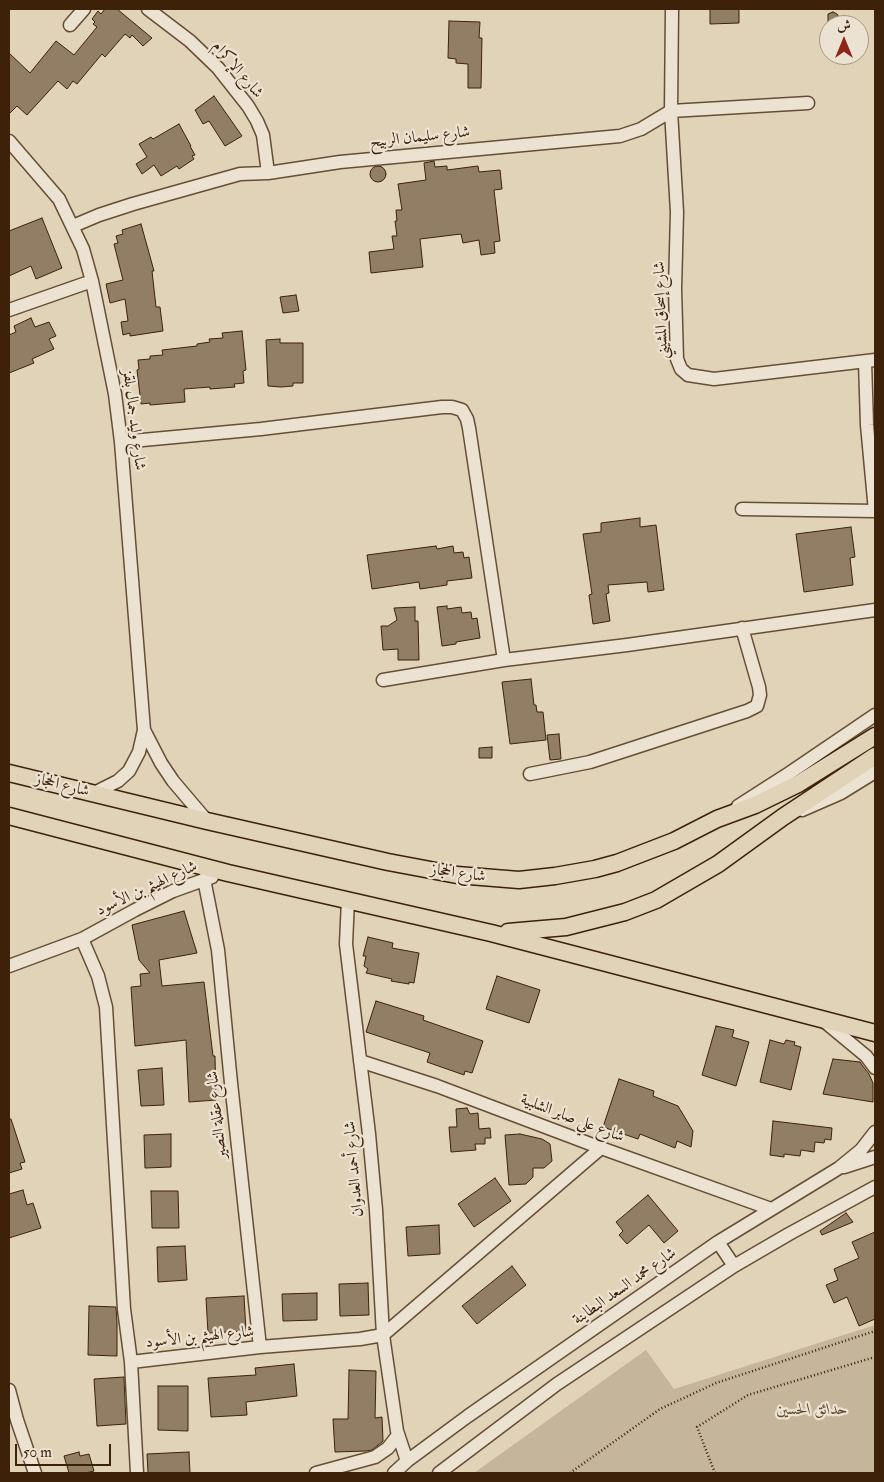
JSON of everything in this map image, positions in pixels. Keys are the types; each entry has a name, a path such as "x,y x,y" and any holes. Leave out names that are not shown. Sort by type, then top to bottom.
{"main road":[{"path":"717,819 755,805 798,784 875,736"},
{"path":"491,933 566,927 625,912 656,900 718,864 875,756"},
{"name":"شارع الحجاز","path":"9,773 207,822 388,862 457,875 519,880 564,875 617,864 674,841 717,819"},
{"path":"9,816 228,873 491,933 875,1033"}],"street":[{"path":"70,24 84,9"},
{"name":"شارع الإكرام","path":"148,9 190,41 218,68 248,106 263,135 268,173"},
{"path":"672,9 671,111 808,103"},
{"name":"شارع سليمان الربيح","path":"73,226 99,215 240,174 268,173 340,162 620,136 641,129 671,111"},
{"name":"شارع إسحاق المشيني","path":"671,111 677,212 675,289 677,359 681,369 688,375 714,379 870,361"},
{"name":"شارع وليد جمال بلقز","path":"9,141 59,199 83,249 92,281 115,394 121,442 144,730 139,752 130,771 118,781 92,794"},
{"path":"9,310 92,281"},
{"path":"742,509 875,511 867,425 870,361"},
{"path":"121,442 261,429 442,407 462,410 467,418 469,428 504,660"},
{"path":"383,680 504,660 875,610"},
{"path":"530,774 590,762 747,711 757,706 760,695 759,687 742,628"},
{"name":"شارع الحجاز","path":"717,819 875,715"},
{"name":"شارع وليد جمال بلقز","path":"144,730 160,763 173,782 207,822"},
{"path":"783,818 841,793 875,772"},
{"name":"شارع الهيثم بن الأسود","path":"9,966 82,939 173,891 204,879 228,873"},
{"name":"شارع عقلة النصير","path":"204,879 218,950 260,1347"},
{"name":"شارع أحمد العدوان","path":"348,900 346,944 376,1210 383,1335 398,1435 407,1461"},
{"name":"شارع الهيثم بن الأسود","path":"82,939 98,976 106,1007 124,1309 131,1362 260,1347 360,1339 383,1335"},
{"path":"821,1019 866,1056 875,1068"},
{"name":"شارع علي صابر الشلبية","path":"360,1061 437,1086 600,1148 771,1209"},
{"name":"شارع محمد السعد البطاينة","path":"394,1473 407,1461 468,1416 718,1242 839,1168 861,1150 875,1132"},
{"path":"383,1335 600,1148"},
{"path":"839,1168 875,1158"},
{"path":"439,1473 557,1384 734,1266 788,1234 875,1187"},
{"path":"718,1242 734,1266"},
{"path":"131,1362 138,1473"},
{"path":"9,1390 13,1421 35,1473"},
{"path":"316,1473 375,1457 388,1448 398,1435"}],"path":[{"path":"570,1473 668,1405 716,1383 875,1331"},
{"path":"715,1473 697,1427 748,1395 875,1357"}],"green space":[{"name":"حدائق الحسين","path":"875,1325 875,1473 474,1473 646,1350 674,1389"}],"building":[{"path":"105,9 117,9 152,38 143,46 132,35 130,38 125,34 105,57 102,54 77,84 73,81 67,89 58,81 27,115 17,106 9,114 9,53 30,73 56,41 74,55 97,27 93,24 95,22 92,19 98,11 101,14"},
{"path":"710,9 739,9 739,23 710,24"},
{"path":"833,12 838,15 828,15"},
{"path":"449,21 480,22 479,38 482,38 481,88 468,88 468,64 456,63 456,59 448,58"},
{"path":"214,96 242,136 225,146 209,121 203,124 195,110"},
{"path":"179,124 195,155 192,156 194,159 179,169 177,166 161,176 154,165 142,174 136,164 147,157 139,144 151,137 153,139"},
{"path":"434,161 435,167 447,166 447,170 478,166 479,172 500,170 502,189 494,190 500,241 494,242 495,253 481,255 479,240 463,243 461,234 420,239 423,267 371,273 369,252 394,249 392,236 397,236 396,210 402,210 398,184 426,180 424,163"},
{"path":"375,166 381,166 386,171 384,180 375,182 370,177 370,171"},
{"path":"42,218 62,268 36,279 31,266 9,276 9,231"},
{"path":"141,224 154,271 152,271 156,307 160,307 163,331 130,336 130,333 123,335 121,322 128,321 125,299 110,303 106,284 123,280 114,244 118,243 116,236 123,234 122,230"},
{"path":"296,295 299,311 283,313 280,297"},
{"path":"31,318 35,327 49,322 56,336 49,339 54,349 32,359 34,363 9,373 9,335 16,332 14,326"},
{"path":"242,331 246,370 243,371 244,383 234,384 235,387 184,389 185,402 141,404 137,370 139,369 138,360 150,359 150,356 163,355 162,350 197,346 197,344 210,342 209,339 223,338 222,333"},
{"path":"280,339 280,343 303,343 303,383 293,383 293,386 268,386 266,340"},
{"path":"640,518 640,527 656,525 664,590 648,592 647,582 608,585 609,593 606,594 610,621 593,624 589,595 592,594 583,534 601,532 601,523"},
{"path":"851,527 855,557 850,558 853,585 804,592 796,534"},
{"path":"436,546 437,549 453,546 454,553 463,552 464,558 469,557 472,578 447,581 447,585 420,589 419,582 372,589 367,555"},
{"path":"447,606 447,609 461,607 462,613 471,612 472,619 477,618 480,638 442,646 437,607"},
{"path":"415,607 415,621 418,621 419,660 398,660 398,649 383,650 381,626 388,626 397,620 394,608"},
{"path":"531,679 534,705 536,705 537,712 543,712 546,740 510,744 502,682"},
{"path":"559,734 561,759 550,760 547,735"},
{"path":"492,747 492,758 479,758 479,748"},
{"path":"184,911 197,953 159,960 162,986 204,982 213,1056 215,1056 216,1100 189,1102 186,1040 135,1046 131,987 141,986 140,974 150,973 139,960 132,925"},
{"path":"368,937 393,943 392,948 419,953 414,983 391,981 392,979 366,973 368,969 364,966 366,956 363,956"},
{"path":"497,976 540,990 529,1023 486,1009"},
{"path":"376,1001 424,1016 423,1020 483,1041 472,1073 465,1071 464,1075 427,1062 430,1053 366,1032"},
{"path":"716,1026 734,1030 732,1037 749,1042 736,1086 702,1075"},
{"path":"770,1040 784,1044 786,1040 795,1042 794,1045 801,1047 791,1090 760,1082"},
{"path":"833,1059 860,1062 873,1083 873,1102 823,1094"},
{"path":"162,1068 164,1105 141,1106 138,1070"},
{"path":"619,1079 654,1091 653,1096 678,1106 693,1131 691,1147 677,1141 675,1148 640,1134 638,1139 603,1127"},
{"path":"467,1108 470,1114 478,1113 479,1129 490,1128 491,1138 485,1138 485,1144 475,1144 476,1150 451,1152 449,1127 457,1127 456,1109"},
{"path":"9,1119 11,1119 25,1162 20,1163 22,1169 9,1173"},
{"path":"773,1121 832,1128 831,1140 825,1139 824,1143 815,1142 814,1152 801,1150 800,1156 784,1154 784,1157 770,1155"},
{"path":"171,1134 171,1167 145,1168 144,1135"},
{"path":"520,1134 542,1139 550,1144 552,1161 544,1168 533,1168 533,1177 526,1184 509,1185 505,1135"},
{"path":"495,1178 511,1201 474,1227 458,1204"},
{"path":"23,1190 27,1205 33,1203 41,1228 9,1238 9,1194"},
{"path":"151,1191 178,1191 179,1228 152,1228"},
{"path":"648,1195 678,1231 664,1243 649,1225 627,1244 619,1235 623,1231 616,1222"},
{"path":"846,1213 853,1222 822,1235 820,1231"},
{"path":"439,1225 440,1254 408,1256 406,1227"},
{"path":"875,1232 875,1319 859,1326 847,1297 834,1303 826,1285 838,1280 834,1269 859,1258 852,1242"},
{"path":"185,1246 187,1280 158,1282 157,1247"},
{"path":"512,1266 526,1285 477,1324 462,1306"},
{"path":"368,1283 369,1315 340,1316 339,1284"},
{"path":"317,1293 317,1320 283,1321 282,1294"},
{"path":"244,1296 246,1331 208,1333 206,1298"},
{"path":"89,1306 116,1307 117,1356 88,1355"},
{"path":"294,1364 297,1396 246,1402 247,1415 211,1417 208,1378 256,1375 255,1368"},
{"path":"349,1370 376,1371 375,1418 382,1417 383,1441 372,1450 335,1452 333,1419 348,1419"},
{"path":"124,1377 126,1424 97,1426 94,1379"},
{"path":"158,1386 188,1386 188,1431 158,1430"},
{"path":"79,1452 80,1456 89,1454 94,1471 69,1473 64,1456"},
{"path":"189,1452 190,1473 148,1473 147,1454"}]}
